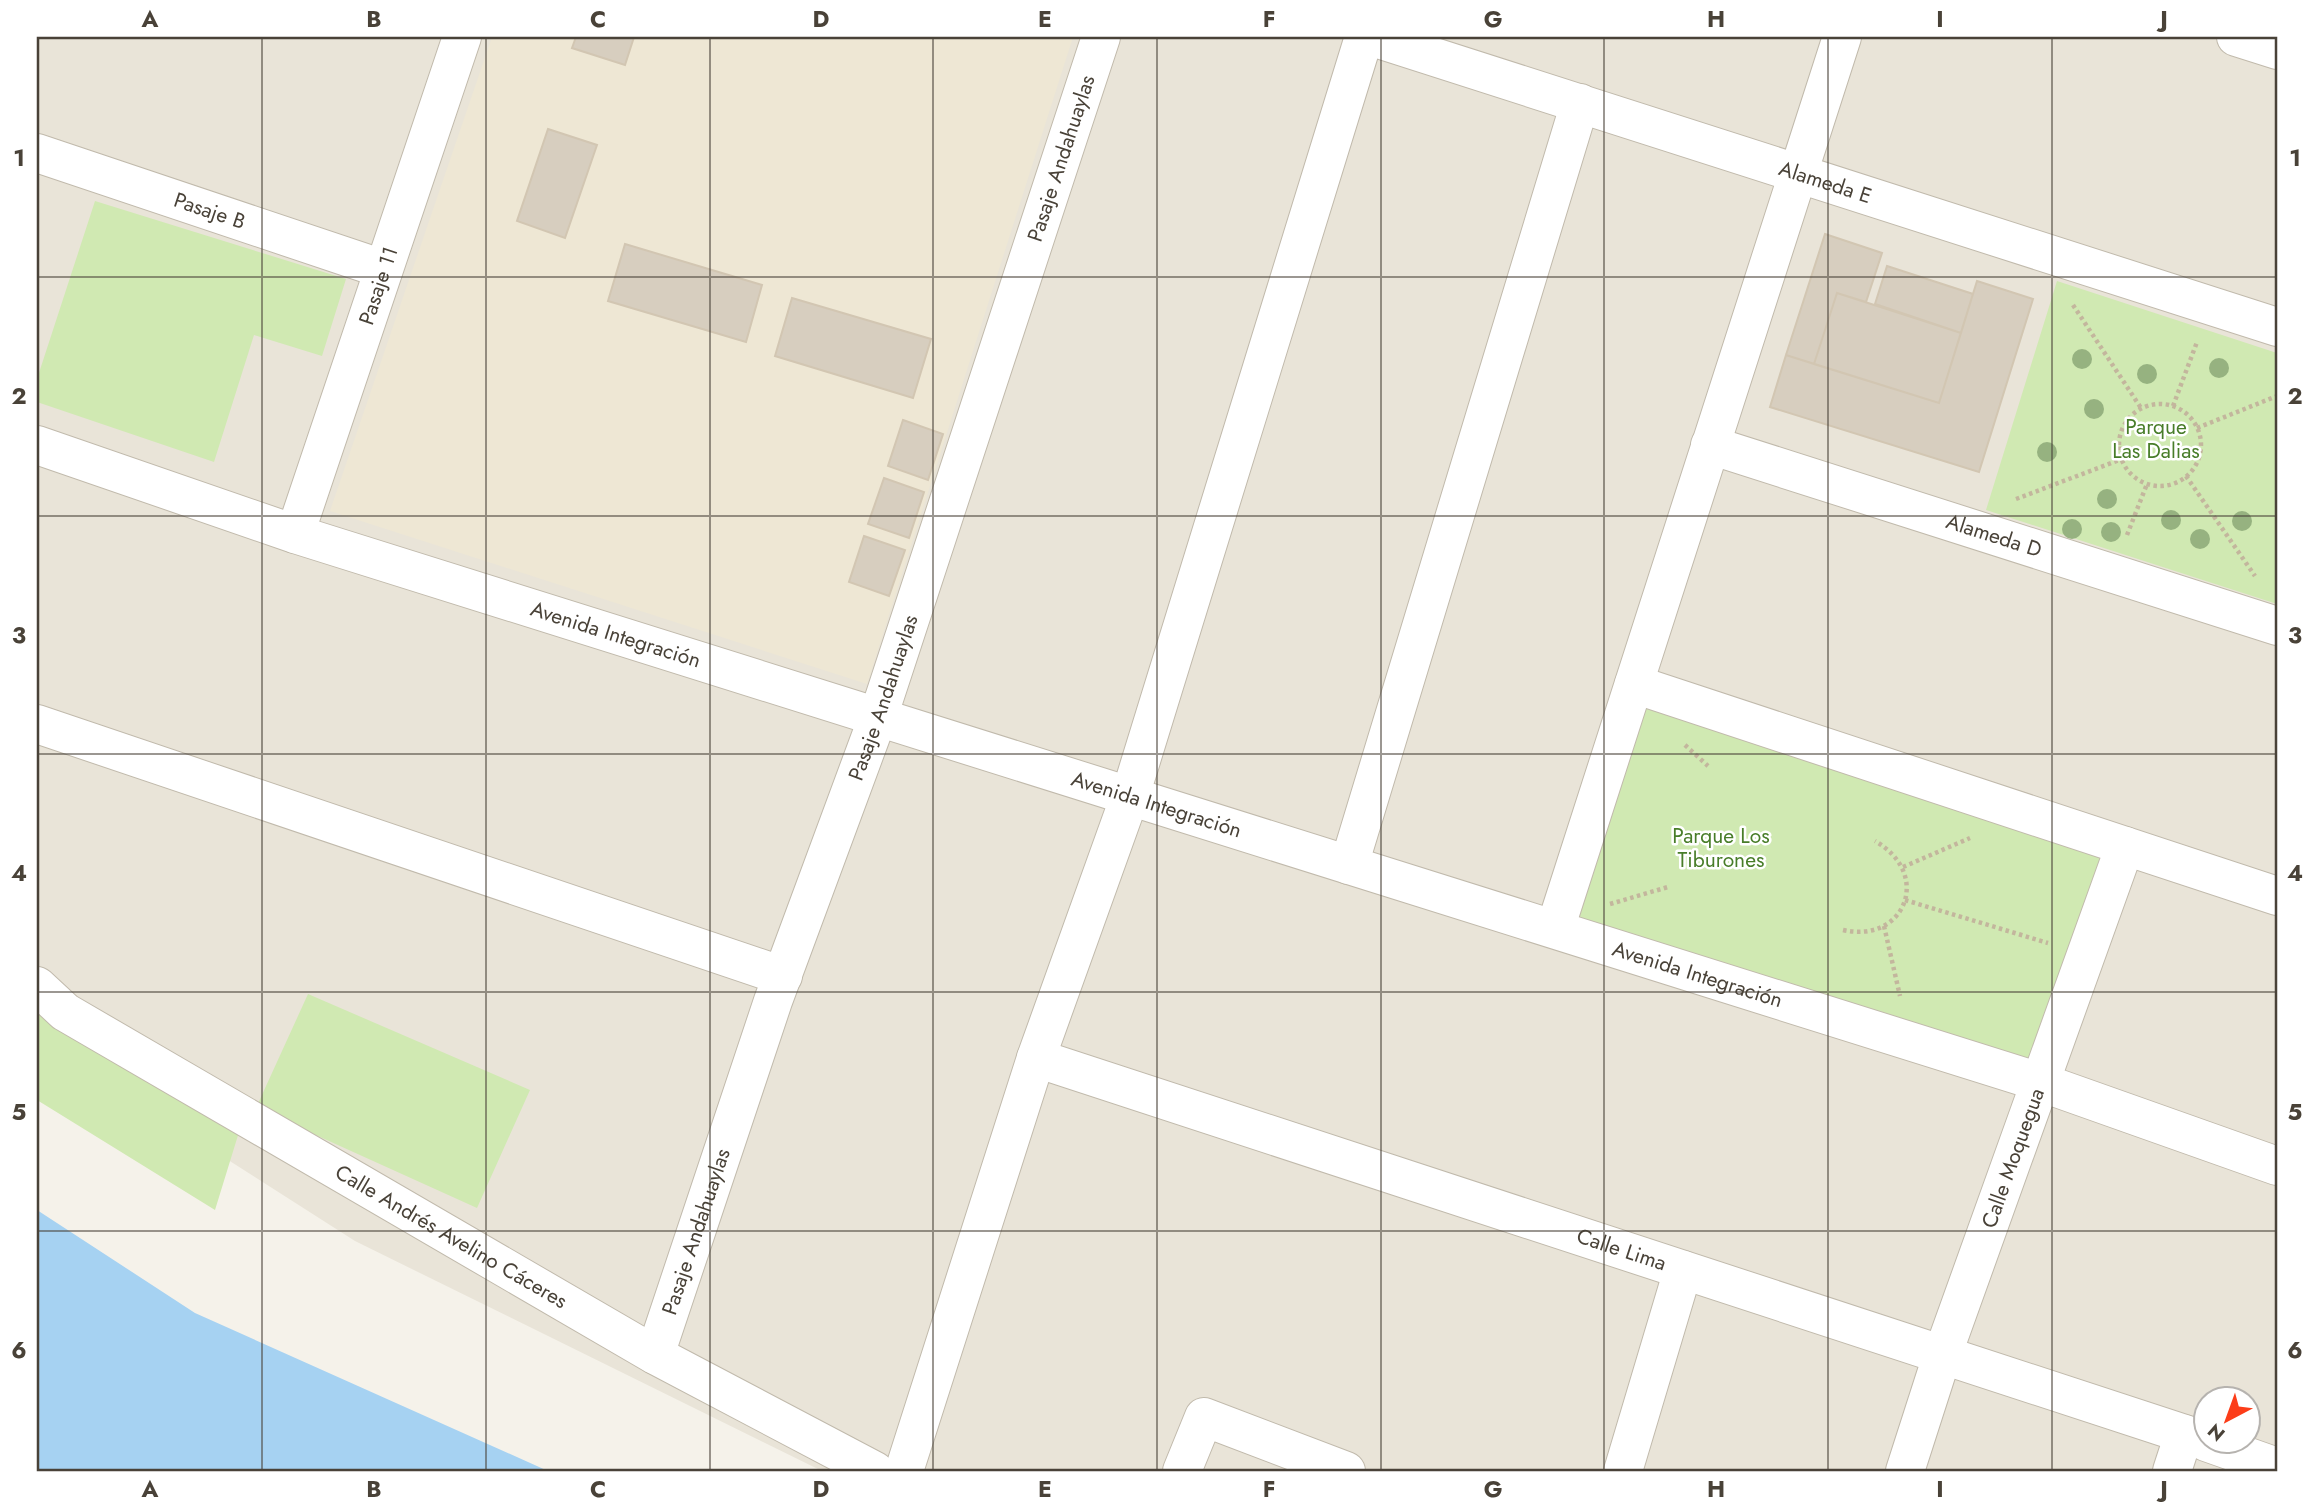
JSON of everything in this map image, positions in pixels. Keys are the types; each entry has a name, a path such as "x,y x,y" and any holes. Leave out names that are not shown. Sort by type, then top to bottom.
{"street":[{"name":"Pasaje 11","path":"295,534 462,37"},
{"name":"Pasaje Andahuaylas","path":"655,1354 783,976 878,717 1101,37"},
{"path":"904,1471 1036,1058 1130,796 1364,37"},
{"name":"Alameda E","path":"1372,37 2277,327"},
{"path":"1555,929 1842,37"},
{"path":"2236,37 2277,50"},
{"path":"1349,865 1580,103"},
{"name":"Pasaje B","path":"37,153 383,270"},
{"name":"Alameda D","path":"1710,445 2277,626"},
{"name":"Avenida Integración","path":"37,446 295,534 2040,1082 2277,1166"},
{"path":"1634,684 2277,896"},
{"path":"37,724 783,976"},
{"name":"Calle Moquegua","path":"1905,1471 1942,1356 2125,846"},
{"name":"Calle Andrés Avelino Cáceres","path":"37,986 65,1012 655,1354 875,1471"},
{"name":"Calle Lima","path":"1036,1058 2192,1437"},
{"path":"1623,1471 1683,1270"},
{"path":"1182,1471 1204,1417 1346,1471"},
{"path":"2172,1471 2192,1446"},
{"name":"Calle Lima","path":"2246,1456 2277,1467"}],"path":[{"path":"2072,304 2141,408"},
{"path":"2173,406 2197,341"},
{"path":"2197,428 2277,396"},
{"path":"2154,404 2173,406 2189,417 2197,428 2200,453 2195,466 2175,483 2161,486 2147,484 2134,477 2122,459 2119,439 2123,426 2130,416 2141,408 2154,404"},
{"path":"2011,501 2122,459"},
{"path":"2186,476 2257,580"},
{"path":"2125,542 2147,484"},
{"path":"1903,867 1973,837"},
{"path":"1843,930 1864,931 1884,926 1902,909 1907,881 1903,867 1895,855 1875,841"},
{"path":"1607,905 1668,887"},
{"path":"1905,900 2053,945"},
{"path":"1884,926 1901,1002"}],"shaded area":[{"path":"37,37 2277,37 2277,1471 822,1471 355,1241 37,1038"},
{"path":"492,37 1073,37 867,684 330,511"}],"green space":[{"path":"95,201 346,279 322,356 254,335 214,462 37,402 37,379"},
{"name":"Parque Las Dalias","path":"2057,281 2277,353 2277,604 1986,510"},
{"name":"Parque Los Tiburones","path":"1642,702 2107,857 2031,1064 1572,919"},
{"path":"308,994 530,1090 477,1208 256,1108"},
{"path":"37,1003 239,1132 215,1210 37,1100"}],"water":[{"path":"37,1210 195,1313 548,1471 37,1471"}],"building":[{"path":"576,37 634,37 625,65 572,48"},
{"path":"548,129 597,145 565,238 517,221"},
{"path":"1825,234 1882,253 1866,302 1837,293 1814,364 1786,355"},
{"path":"625,244 762,285 746,342 608,301"},
{"path":"1887,266 1973,294 1961,333 1875,304"},
{"path":"1977,281 2033,299 1979,472 1770,407 1786,355 1939,403"},
{"path":"1837,293 1961,333 1939,403 1814,364"},
{"path":"792,298 931,339 913,398 775,356"},
{"path":"903,420 943,434 928,480 888,466"},
{"path":"884,478 924,492 909,538 868,524"},
{"path":"864,536 905,550 889,596 849,582"}]}
